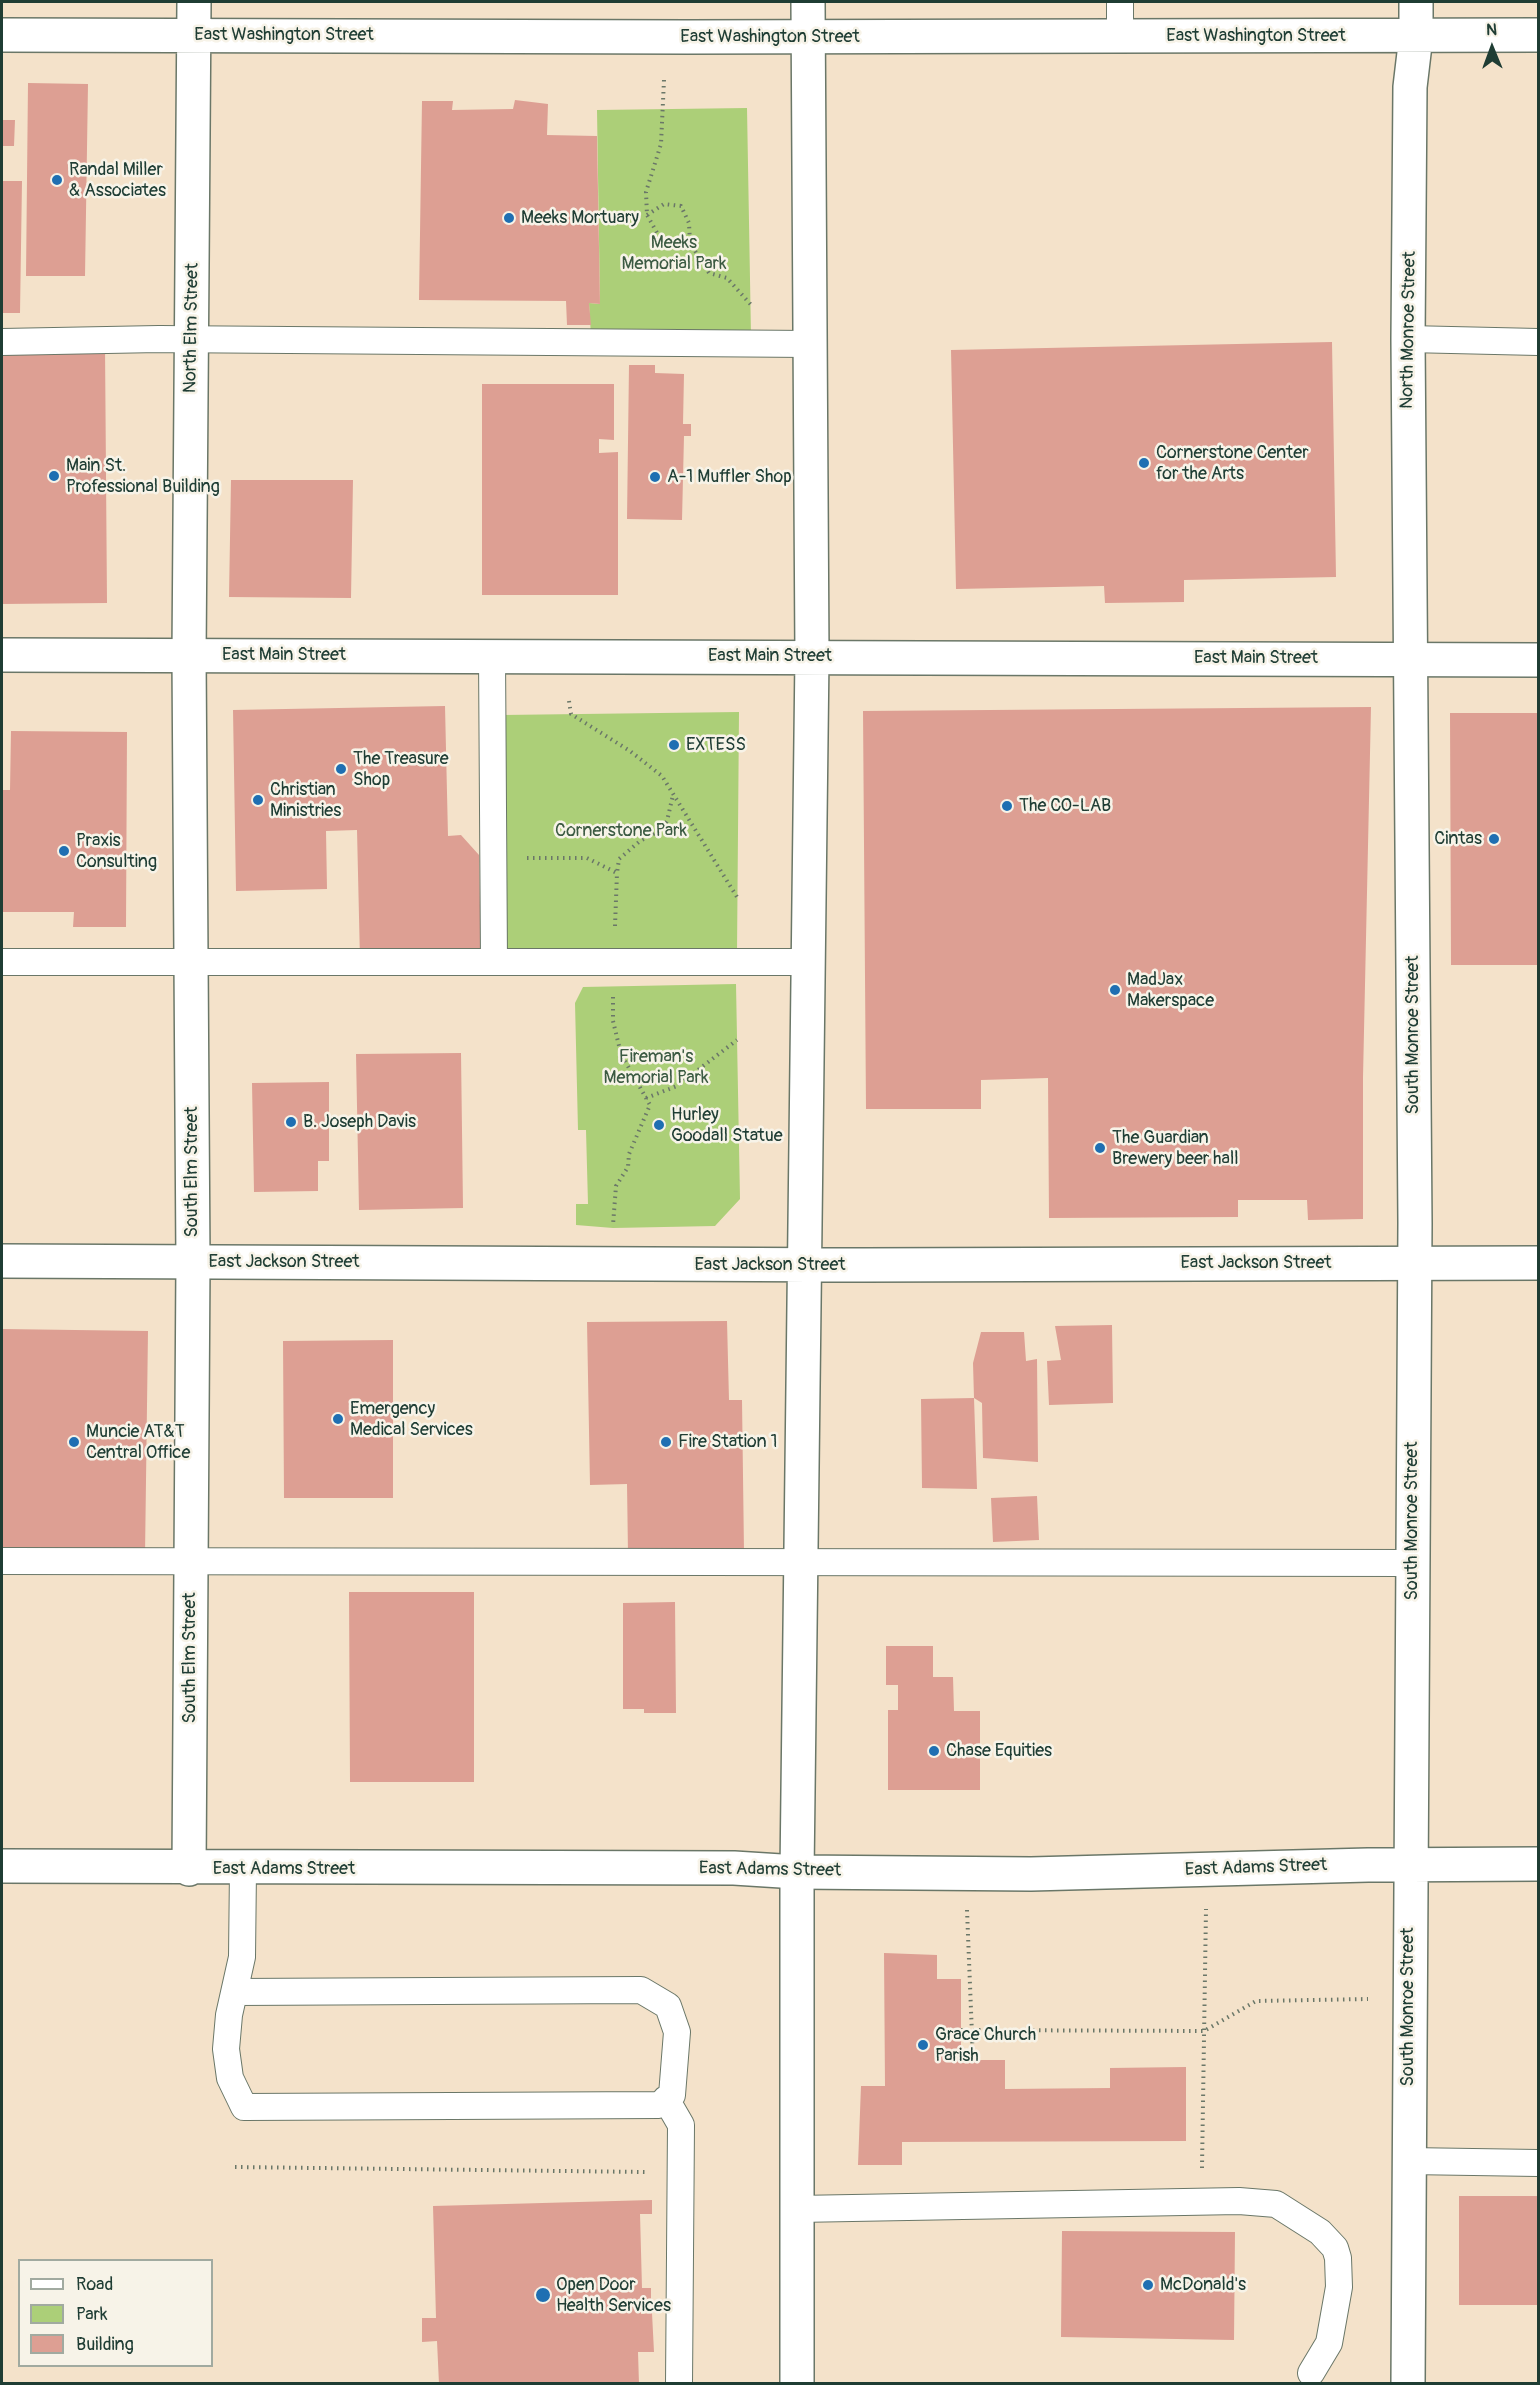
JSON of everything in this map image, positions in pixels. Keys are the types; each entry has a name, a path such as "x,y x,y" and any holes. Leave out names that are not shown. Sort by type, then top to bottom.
{"street":[{"name":"North Elm Street","path":"189,655 194,2"},
{"path":"797,2384 797,1872 812,656 808,2"},
{"name":"North Monroe Street","path":"1410,658 1408,339 1410,87 1416,36 1416,2"},
{"name":"East Washington Street","path":"2,35 808,37 1539,35"},
{"name":"East Main Street","path":"2,655 1539,660"},
{"name":"South Elm Street","path":"189,655 193,1262 189,1869"},
{"name":"South Monroe Street","path":"1408,2384 1414,1263 1410,658"},
{"name":"East Jackson Street","path":"2,1261 806,1265 1539,1263"},
{"name":"East Adams Street","path":"2,1866 189,1869 734,1868 797,1872 1031,1874 1368,1865 1539,1864"}],"lane":[{"path":"1120,2 1120,35"},
{"path":"1408,339 1539,342"},
{"path":"2,342 191,340 810,344"},
{"path":"492,655 494,962"},
{"path":"2,962 808,962"},
{"path":"2,1561 1412,1563"},
{"path":"235,1992 641,1990 668,2006 677,2032 672,2095 659,2105 244,2107 230,2078 226,2049 235,1992 242,1958 243,1869"},
{"path":"666,2099 681,2125 679,2384"},
{"path":"1408,2161 1539,2163"},
{"path":"797,2209 1239,2200 1276,2204 1320,2232 1335,2248 1338,2258 1339,2287 1329,2343 1311,2373"}],"path":[{"path":"664,80 661,144 646,192 647,215 660,238 690,243"},
{"path":"647,215 664,204 681,206 689,223 690,243 709,273 727,278 759,314"},
{"path":"569,701 571,714 630,751 662,776 737,897"},
{"path":"613,1228 616,1186 628,1167 630,1154 650,1105 621,1054 612,1021 617,873 620,859 664,825 673,795"},
{"path":"494,858 587,858 617,873"},
{"path":"646,1098 677,1086 737,1040"},
{"path":"967,1907 973,2060"},
{"path":"1202,2173 1206,1908"},
{"path":"961,2030 1204,2031 1256,2001 1368,1999"},
{"path":"235,2167 648,2172"}],"green space":[{"name":"Meeks Memorial Park","path":"747,108 751,336 591,336 589,303 600,304 597,110"},
{"name":"Cornerstone Park","path":"739,712 737,952 506,952 502,715"},
{"name":"Fireman's Memorial Park","path":"736,984 740,1199 715,1226 613,1228 576,1225 576,1204 588,1204 586,1130 578,1130 575,1003 583,987"}],"building":[{"name":"Randal Miller & Associates","path":"28,83 88,84 85,276 26,276"},
{"name":"Meeks Mortuary","path":"515,100 548,104 547,135 597,136 600,304 589,303 591,325 567,325 566,301 419,300 422,101 453,101 452,110 513,109"},
{"path":"2,120 15,120 14,146 2,146"},
{"path":"2,181 22,181 20,313 2,313"},
{"name":"Cornerstone Center for the Arts","path":"1332,342 1336,577 1184,580 1184,602 1105,603 1104,586 956,589 951,350"},
{"name":"Main St. Professional Building","path":"105,347 107,603 2,604 2,348"},
{"name":"A-1 Muffler Shop","path":"629,365 655,365 655,373 684,374 683,424 691,424 691,436 684,436 682,520 627,519"},
{"path":"482,384 614,384 614,440 599,439 599,453 618,452 618,595 482,595"},
{"path":"231,480 353,480 351,598 229,597"},
{"path":"445,706 448,836 461,835 479,855 481,957 360,960 357,830 326,831 327,889 236,891 233,710"},
{"name":"MadJax Makerspace","path":"1371,707 1363,1077 1363,1219 1308,1220 1307,1200 1238,1200 1238,1217 1049,1218 1048,1078 981,1080 981,1109 866,1109 863,711"},
{"name":"Cintas","path":"1450,713 1538,713 1538,965 1451,965"},
{"name":"Praxis Consulting","path":"11,731 127,732 126,927 73,927 74,912 2,912 2,790 10,790"},
{"path":"461,1053 463,1208 359,1210 356,1054"},
{"name":"B. Joseph Davis","path":"329,1082 329,1161 318,1161 318,1191 254,1192 252,1083"},
{"name":"Fire Station 1","path":"727,1321 729,1400 742,1400 744,1552 628,1554 627,1484 590,1485 587,1322"},
{"path":"1112,1325 1113,1403 1049,1405 1047,1361 1061,1360 1055,1326"},
{"name":"Muncie AT&T Central Office","path":"2,1329 148,1331 145,1555 2,1553"},
{"path":"981,1332 1024,1332 1026,1361 1037,1359 1038,1462 983,1458 982,1403 974,1398 973,1363"},
{"name":"Emergency Medical Services","path":"393,1340 393,1498 284,1498 283,1341"},
{"path":"974,1398 977,1489 922,1488 921,1399"},
{"path":"1037,1496 1039,1540 993,1542 991,1498"},
{"path":"349,1592 474,1592 474,1782 350,1782"},
{"path":"675,1602 676,1713 644,1713 644,1709 623,1709 623,1603"},
{"name":"Chase Equities","path":"886,1646 933,1646 933,1677 953,1677 954,1711 980,1711 980,1790 888,1790 888,1710 898,1710 898,1685 886,1685"},
{"name":"Grace Church Parish","path":"884,1953 937,1955 937,1979 961,1979 961,2060 1005,2060 1005,2089 1110,2088 1110,2068 1186,2067 1186,2141 902,2142 902,2165 858,2165 861,2086 885,2086"},
{"path":"1459,2196 1538,2196 1538,2305 1459,2305"},
{"name":"Open Door Health Services","path":"652,2200 652,2214 640,2214 642,2288 651,2288 651,2302 641,2302 641,2314 652,2313 654,2352 638,2352 639,2384 439,2384 437,2341 422,2342 422,2318 436,2318 433,2206"},
{"name":"McDonald's","path":"1062,2231 1235,2232 1234,2340 1061,2337"}],"place":[{"name":"Randal Miller & Associates","path":"57,180"},
{"name":"Meeks Mortuary","path":"509,218"},
{"name":"Cornerstone Center for the Arts","path":"1144,463"},
{"name":"Main St. Professional Building","path":"54,476"},
{"name":"A-1 Muffler Shop","path":"655,477"},
{"name":"EXTESS","path":"674,745"},
{"name":"The Treasure Shop","path":"341,769"},
{"name":"Christian Ministries","path":"258,800"},
{"name":"The CO-LAB","path":"1007,806"},
{"name":"Cintas","path":"1494,839"},
{"name":"Praxis Consulting","path":"64,851"},
{"name":"MadJax Makerspace","path":"1115,990"},
{"name":"B. Joseph Davis","path":"291,1122"},
{"name":"Hurley Goodall Statue","path":"659,1125"},
{"name":"The Guardian Brewery beer hall","path":"1100,1148"},
{"name":"Emergency Medical Services","path":"338,1419"},
{"name":"Muncie AT&T Central Office","path":"74,1442"},
{"name":"Fire Station 1","path":"666,1442"},
{"name":"Chase Equities","path":"934,1751"},
{"name":"Grace Church Parish","path":"923,2045"},
{"name":"McDonald's","path":"1148,2285"},
{"name":"Open Door Health Services","path":"543,2295"}]}
